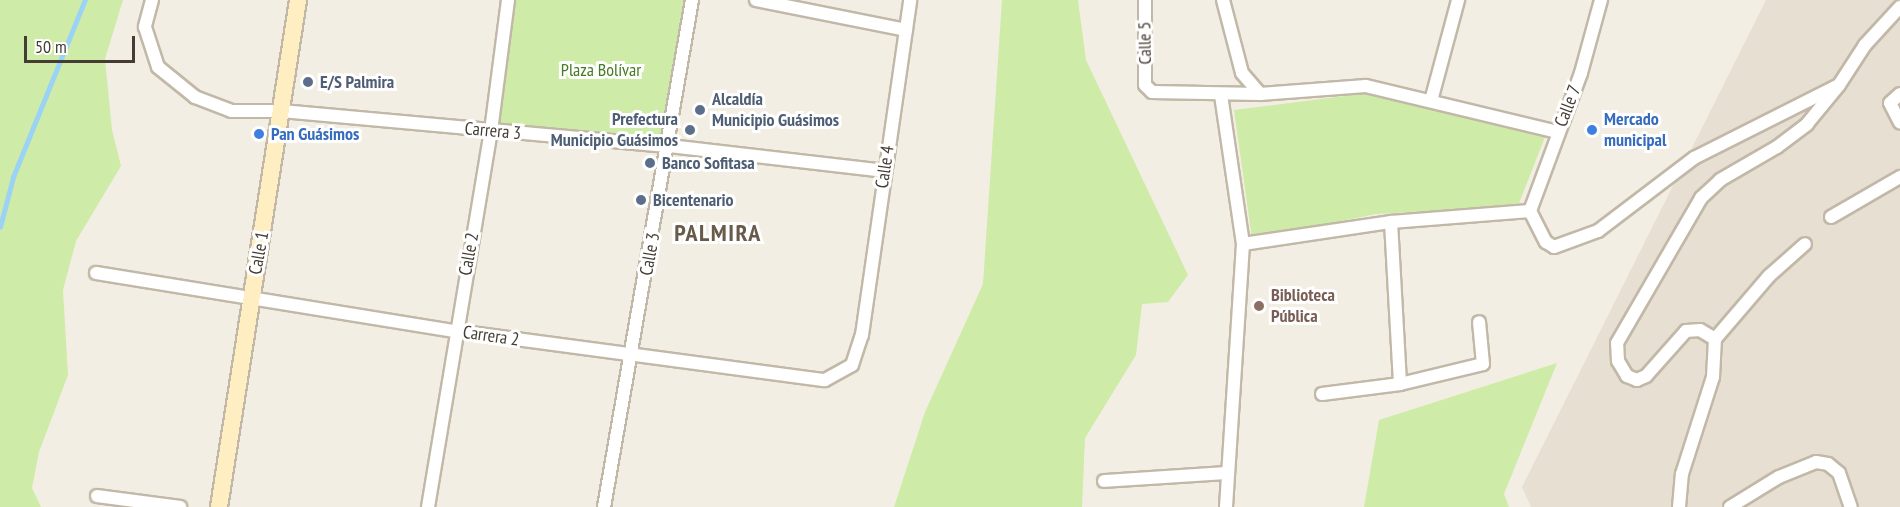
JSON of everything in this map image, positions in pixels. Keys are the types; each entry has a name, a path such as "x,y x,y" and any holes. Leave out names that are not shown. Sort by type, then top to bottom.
{"street":[{"name":"Carrera 3","path":"152,0 145,27 159,67 195,97 231,111 282,111 669,146 884,171"},
{"name":"Calle 1","path":"219,507 298,0"},
{"name":"Calle 2","path":"428,507 491,131 508,0"},
{"name":"Calle 3","path":"604,507 669,146 692,0"},
{"path":"756,0 906,30"},
{"name":"Calle 4","path":"862,335 910,0"},
{"name":"Calle 5","path":"1145,0 1145,86 1152,92 1221,95"},
{"path":"1223,0 1242,73 1260,94"},
{"path":"1431,100 1458,0"},
{"name":"Calle 7","path":"1530,211 1581,73 1600,0"},
{"path":"1715,339 1700,330 1686,331 1646,376 1637,380 1627,376 1615,352 1647,285 1701,198 1720,180 1777,147 1807,124 1839,86 1864,45 1900,7"},
{"path":"1226,507 1243,244 1221,95 1366,86 1558,132"},
{"path":"1243,244 1391,222 1530,211 1545,242 1554,247 1598,231 1694,158 1839,86"},
{"path":"1900,94 1890,103 1900,123"},
{"path":"1831,218 1900,177"},
{"path":"1391,222 1400,384"},
{"path":"1679,507 1687,453 1713,377 1715,339 1770,276 1805,244"},
{"name":"Carrera 2","path":"96,273 632,357 825,380 852,365 862,335"},
{"path":"1322,394 1400,384 1483,364 1479,322"},
{"path":"1730,507 1779,477 1816,462 1828,464 1839,473 1851,507"},
{"path":"1104,481 1228,472"},
{"path":"97,496 180,507"}],"shaded area":[{"path":"1766,0 1900,0 1900,507 1531,507 1522,487"}],"green space":[{"path":"0,0 123,0 105,59 112,130 121,166 76,241 63,290 68,375 39,452 32,488 41,507 0,507"},
{"name":"Plaza Bolívar","path":"508,0 692,0 669,146 491,131"},
{"path":"1002,0 1078,0 1086,60 1188,275 1168,302 1142,304 1136,355 1085,438 1082,507 894,507 925,412 983,284"},
{"path":"1368,93 1545,137 1518,206 1376,214 1252,239 1234,110"},
{"path":"1557,363 1504,494 1509,507 1364,507 1379,420"}],"waterway":[{"path":"0,227 13,177 85,0"}],"place":[{"name":"E/S Palmira","path":"308,82"},
{"name":"Alcaldía Municipio Guásimos","path":"700,110"},
{"name":"Prefectura Municipio Guásimos","path":"690,130"},
{"name":"Mercado municipal","path":"1592,130"},
{"name":"Pan Guásimos","path":"259,134"},
{"name":"Banco Sofitasa","path":"650,163"},
{"name":"Bicentenario","path":"641,200"},
{"name":"Biblioteca Pública","path":"1259,306"}],"district":[{"name":"PALMIRA","path":"718,233"}]}
